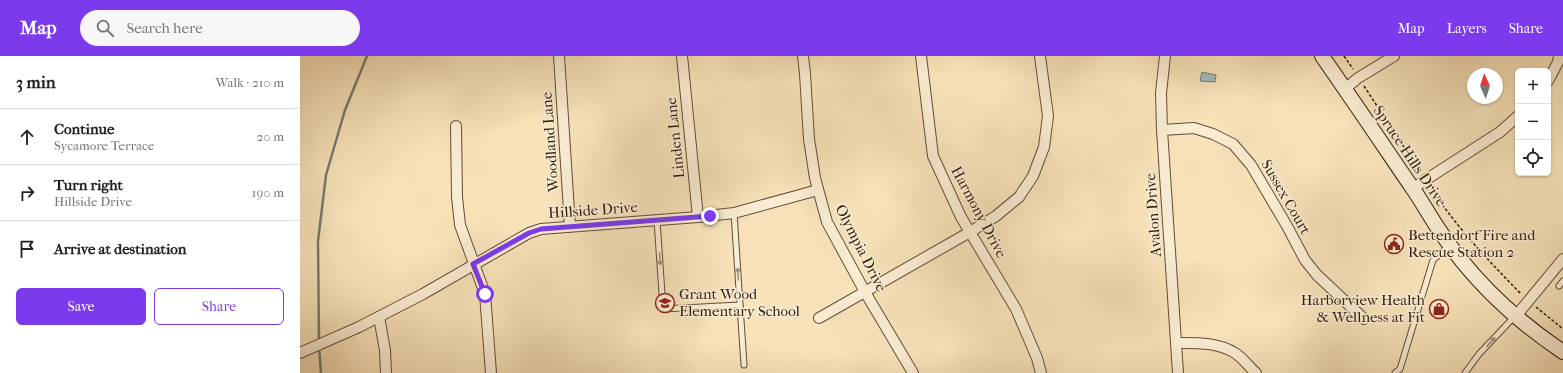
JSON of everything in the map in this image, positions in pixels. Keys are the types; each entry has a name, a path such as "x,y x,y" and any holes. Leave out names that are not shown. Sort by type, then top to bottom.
{"main road":[{"name":"Spruce Hills Drive","path":"1322,56 1413,188 1442,235 1450,245 1484,286 1516,316 1563,352"}],"street":[{"name":"Woodland Lane","path":"559,56 570,226"},
{"name":"Linden Lane","path":"682,56 698,217"},
{"name":"Olympia Drive","path":"803,56 808,139 818,190 827,222 865,292 913,373"},
{"name":"Harmony Drive","path":"921,56 933,156 961,217 1016,309 1037,358 1041,373"},
{"path":"819,318 970,232 996,216 1019,197 1033,176 1044,147 1048,116 1040,56"},
{"name":"Avalon Drive","path":"1165,56 1161,93 1162,130 1178,373"},
{"path":"1345,89 1358,78 1394,56"},
{"path":"1551,75 1558,62 1559,56"},
{"path":"1413,188 1500,132 1515,119"},
{"path":"456,126 457,197 460,225 485,294 491,373"},
{"name":"Sussex Court","path":"1162,130 1194,128 1213,134 1233,144 1251,165 1305,260 1317,275 1364,319"},
{"name":"Hillside Drive","path":"300,353 359,328 379,316 423,294 529,233 541,229 734,213 818,190"},
{"path":"1516,316 1563,259"},
{"path":"379,316 386,373"},
{"path":"1176,343 1203,343 1215,345 1236,354 1256,373"}],"lane":[{"path":"734,213 744,365"},
{"path":"657,220 663,309 740,305"},
{"path":"1394,373 1400,369 1433,260 1450,245"},
{"path":"1559,286 1563,281"},
{"path":"1466,371 1479,354 1516,316"}],"path":[{"path":"1344,56 1453,220 1486,258 1528,301 1563,329"}],"water":[{"path":"1202,72 1216,75 1215,82 1200,81"}],"waterway":[{"path":"319,342 318,241 326,175 345,110 367,56"},
{"path":"319,347 321,373"}],"place":[{"name":"Bettendorf Fire and Rescue Station 2","path":"1394,244"},
{"name":"Grant Wood Elementary School","path":"665,303"},
{"name":"Harborview Health & Wellness at Fit","path":"1439,309"}],"route":[{"path":"485,294 473,264 529,233 541,229 570,226 710,216"}]}
